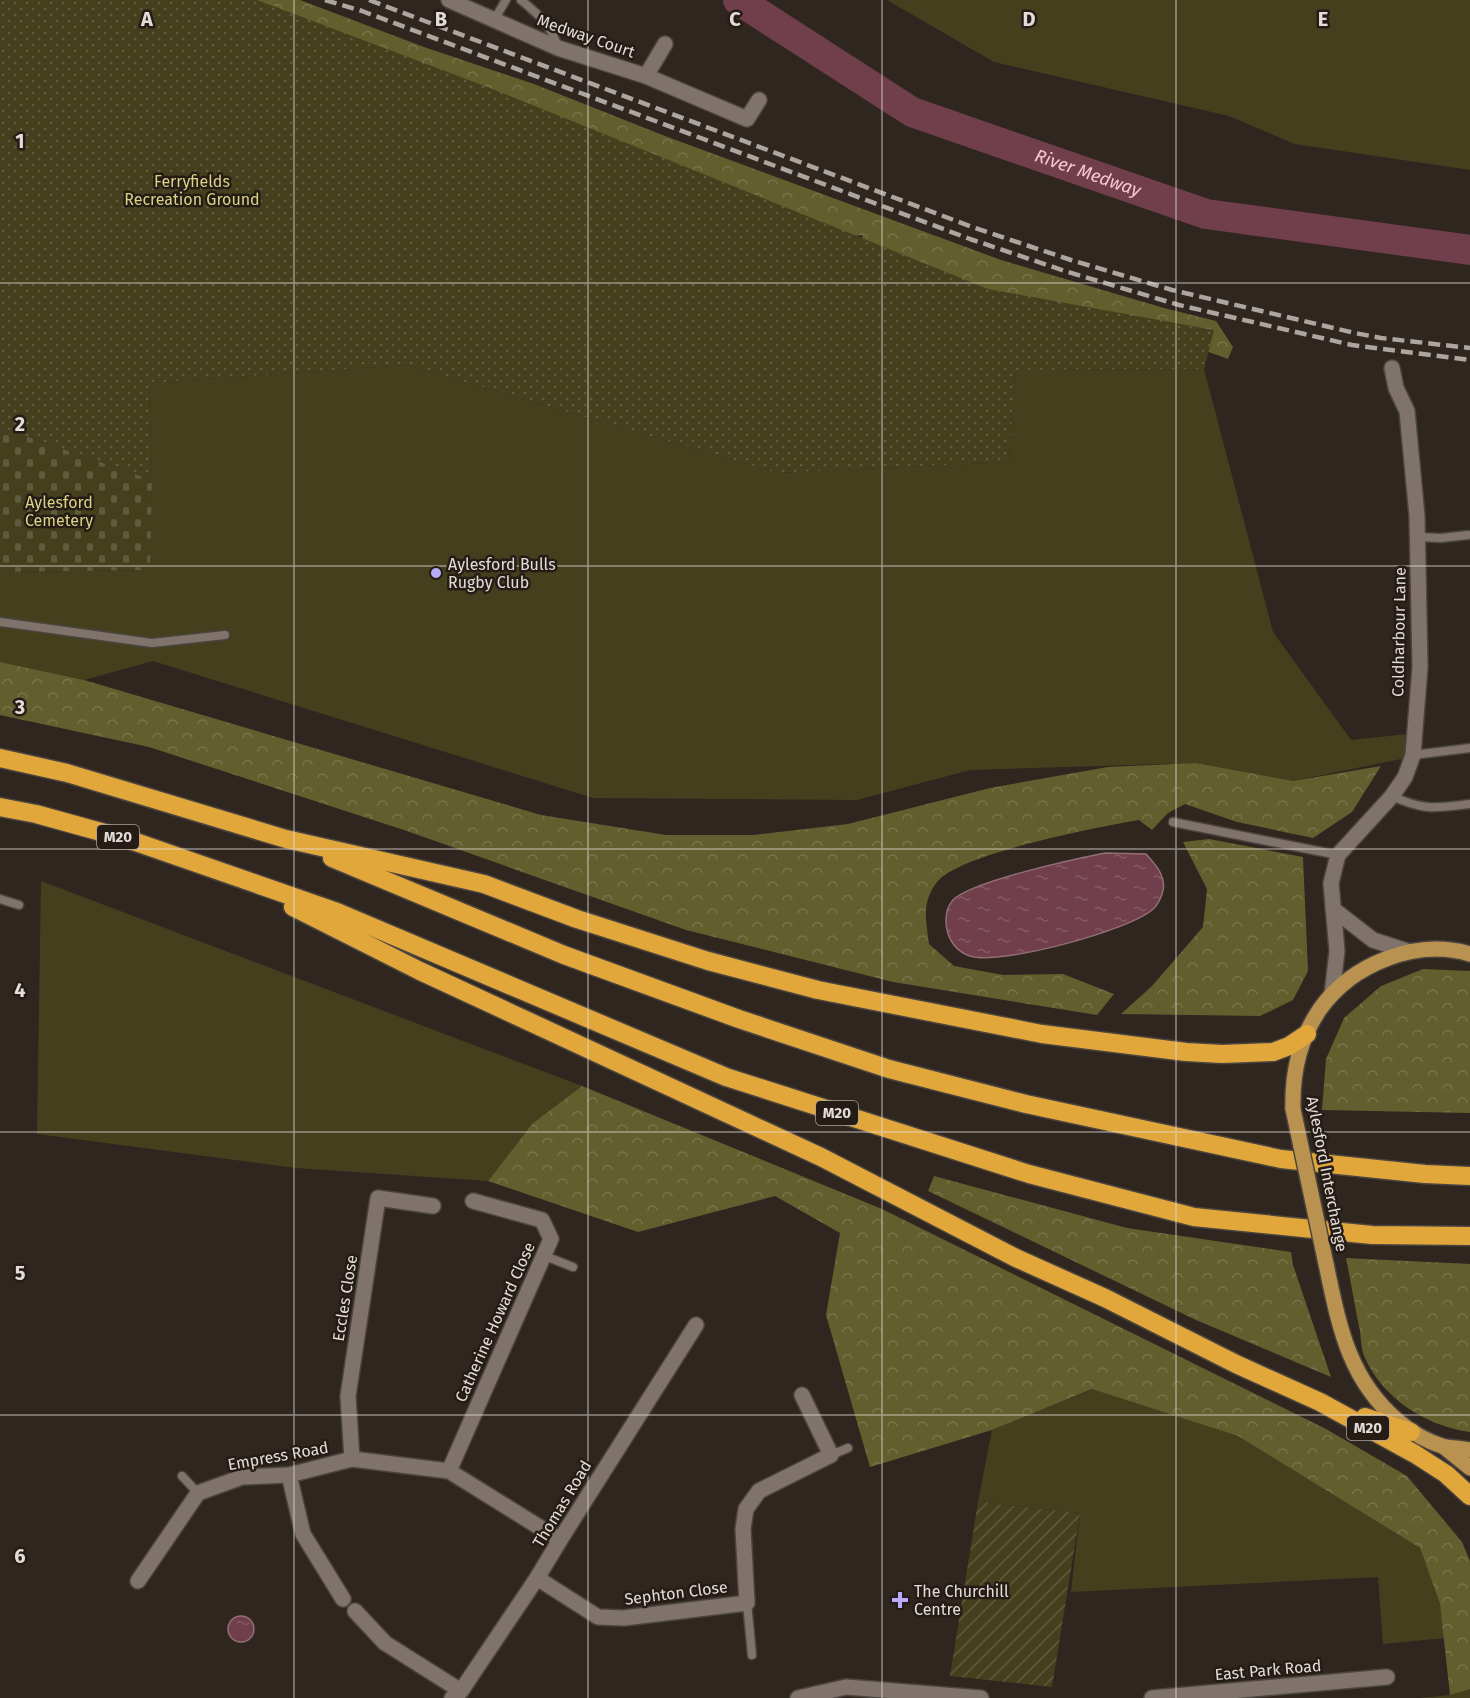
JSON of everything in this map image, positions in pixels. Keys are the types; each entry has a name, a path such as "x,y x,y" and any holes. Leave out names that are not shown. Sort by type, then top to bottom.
{"highway":[{"path":"0,758 67,773 286,839 484,884 577,919 686,954 818,990 1042,1034 1222,1054 1273,1052 1289,1046 1307,1034"},
{"name":"M20","path":"0,807 36,814 130,840 337,912 726,1077 1029,1174 1194,1216 1372,1235 1470,1236"},
{"path":"286,839 564,955 739,1019 889,1068 1026,1104 1281,1159 1425,1174 1470,1176"},
{"name":"M20","path":"233,876 420,971 820,1157 1016,1258 1106,1298 1236,1365 1320,1402 1446,1474 1470,1496"},
{"name":"M20","path":"1320,1402 1411,1432"}],"main road":[{"name":"Aylesford Interchange","path":"1470,954 1436,949 1407,951 1368,967 1350,979 1332,994 1319,1011 1307,1034 1296,1065 1292,1087 1293,1109 1338,1322 1356,1371 1387,1412 1411,1432 1442,1446 1470,1450"},
{"path":"1442,1446 1470,1468"}],"street":[{"name":"Medway Court","path":"449,0 558,48 646,76 747,119 759,100"},
{"name":"Medway Court","path":"646,76 664,44"},
{"name":"Coldharbour Lane","path":"1332,994 1336,951 1331,883 1338,855 1392,796 1405,777 1413,755 1420,667 1418,537 1407,411 1396,388 1392,368"},
{"path":"1333,909 1374,940 1407,951"},
{"name":"Eccles Close","path":"352,1460 348,1396 378,1198 433,1206"},
{"name":"Catherine Howard Close","path":"449,1471 551,1239 542,1220 472,1201"},
{"name":"Thomas Road","path":"457,1695 537,1578 696,1324"},
{"path":"802,1395 831,1455"},
{"name":"Sephton Close","path":"537,1578 598,1617 624,1618 747,1603 743,1529 746,1509 759,1491 831,1455"},
{"name":"Empress Road","path":"198,1493 242,1477 289,1475 352,1460 407,1464 449,1471 560,1540"},
{"path":"289,1475 303,1534 343,1599"},
{"path":"138,1581 198,1493"},
{"path":"355,1611 385,1643 457,1695"},
{"name":"East Park Road","path":"1152,1698 1387,1677"},
{"path":"799,1697 846,1687 981,1698"}],"lane":[{"path":"494,20 506,0"},
{"path":"521,0 546,22 558,48"},
{"path":"1418,537 1441,538 1468,535"},
{"path":"0,622 152,643 225,635"},
{"path":"1413,755 1470,748"},
{"path":"1392,796 1414,806 1434,808 1470,804"},
{"path":"1173,822 1338,855"},
{"path":"0,899 19,905"},
{"path":"545,1256 573,1267"},
{"path":"831,1455 848,1448"},
{"path":"182,1476 198,1493"},
{"path":"747,1603 752,1654"}],"green space":[{"name":"Ferryfields Recreation Ground","path":"0,0 257,0 490,88 988,289 1214,330 1204,369 1015,370 1009,462 777,473 407,365 149,383 152,480 0,427"},
{"path":"137,0 300,0 424,47 534,84 665,136 1001,260 1216,321 1233,347 1228,359 1195,347 1103,332 865,253 862,235 838,238"},
{"path":"887,0 1470,0 1470,170 1295,144 1229,116 994,62"},
{"path":"407,365 777,473 1009,462 1015,370 1204,369 1273,632 1351,740 1408,734 1406,758 1293,781 1196,763 970,770 857,800 593,798 153,661 84,680 0,662 0,572 149,570 152,480 149,383"},
{"name":"Aylesford Cemetery","path":"0,427 152,480 150,570 0,572"},
{"path":"0,662 84,680 541,815 666,835 754,835 848,824 990,788 1108,767 1196,763 1293,781 1381,766 1352,812 1313,838 1237,822 1185,804 1168,813 1152,830 1139,820 1032,843 973,861 951,871 937,882 927,905 929,944 954,966 1003,975 1063,974 1114,994 1097,1015 893,982 686,930 404,830 149,747 0,715"},
{"path":"1209,839 1303,857 1308,971 1293,1000 1260,1016 1121,1014 1152,986 1203,927 1207,889 1183,842"},
{"path":"41,881 582,1086 533,1123 488,1181 296,1168 37,1134"},
{"path":"1423,969 1470,971 1470,1113 1322,1110 1326,1059 1344,1018 1381,986"},
{"path":"582,1086 882,1209 1326,1429 1407,1476 1462,1542 1470,1561 1470,1689 1450,1695 1440,1604 1420,1548 1238,1436 1092,1389 992,1430 870,1467 826,1315 840,1233 775,1196 638,1232 488,1181 533,1123"},
{"path":"934,1176 1127,1228 1291,1252 1293,1265 1331,1377 1196,1320 928,1191"},
{"path":"1346,1258 1470,1264 1470,1432 1438,1424 1408,1408 1383,1386 1373,1373 1363,1352"},
{"path":"1093,1389 1238,1436 1420,1548 1440,1604 1445,1638 1383,1644 1378,1577 1071,1592 1080,1513 978,1502 992,1430"},
{"path":"978,1502 1080,1513 1052,1687 950,1676"},
{"path":"1470,1689 1470,1698 1420,1698 1450,1695"}],"water":[{"path":"1105,853 1146,854 1150,858 1160,872 1163,883 1161,898 1153,909 1119,927 1093,936 1008,956 985,958 970,956 958,949 950,939 946,926 947,911 950,903 964,893 1002,878"},
{"path":"241,1616 250,1620 254,1629 250,1638 241,1642 232,1638 228,1629 232,1620"}],"waterway":[{"name":"River Medway","path":"738,0 912,112 1206,214 1470,250"}],"railway":[{"path":"325,0 362,11 970,239 1068,272 1179,305 1352,345 1470,360"},
{"path":"369,0 975,228 1071,260 1172,290 1355,333 1470,348"}],"place":[{"name":"Aylesford Bulls Rugby Club","path":"436,573"},
{"name":"The Churchill Centre","path":"900,1600"}]}
